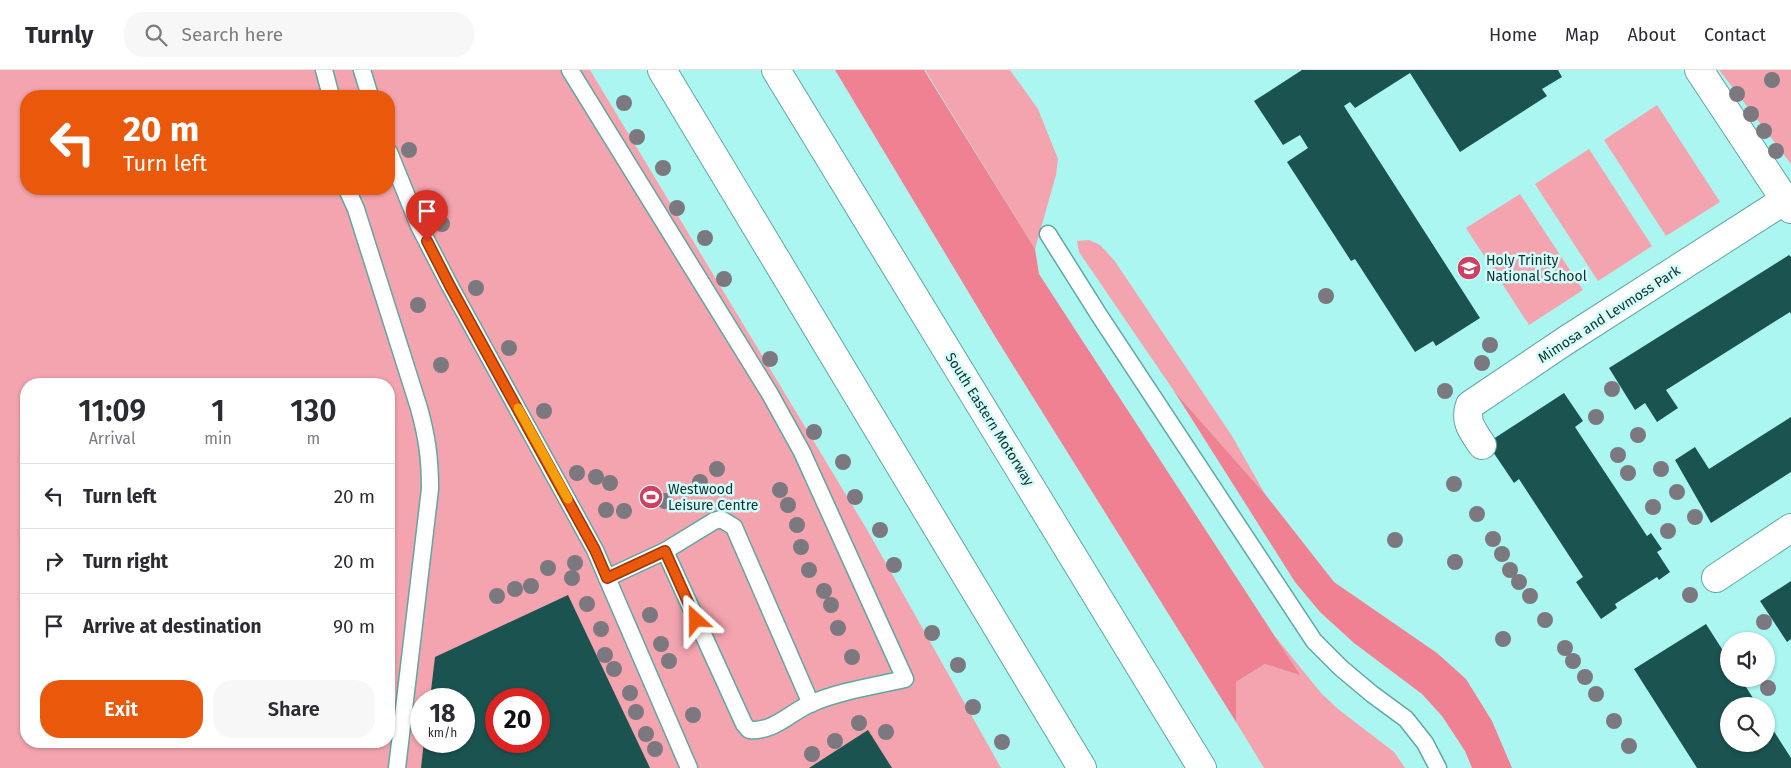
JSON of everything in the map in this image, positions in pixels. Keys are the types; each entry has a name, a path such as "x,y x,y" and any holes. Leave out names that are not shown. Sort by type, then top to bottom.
{"main road":[{"path":"662,70 1082,768"},
{"name":"South Eastern Motorway","path":"776,70 1202,768"},
{"name":"Mimosa and Levmoss Park","path":"1482,445 1469,425 1467,414 1470,405 1565,341 1788,204 1699,70"},
{"path":"1716,578 1791,528"}],"lane":[{"path":"324,70 329,90"},
{"path":"362,70 368,90"},
{"path":"570,70 770,394 802,452 905,678 835,696 811,704 765,730 749,730 744,724 665,551"},
{"path":"395,167 419,226 450,286 587,536 689,768"},
{"path":"350,195 419,408 427,439 430,463 430,489 397,768"},
{"path":"1048,234 1104,324 1314,640 1341,668 1372,694 1406,718 1424,743 1438,768"},
{"path":"607,578 665,551 714,521 721,519 734,527 811,704"}],"shaded area":[{"path":"0,70 590,70 869,533 1001,768 0,768"},
{"path":"835,70 924,70 1035,249 1039,274 1300,675 1265,664 1236,682 1236,722 996,338"},
{"path":"925,70 1010,70 1038,109 1058,159 1056,175 1035,249"},
{"path":"1791,70 1791,164 1720,71"},
{"path":"1657,105 1720,202 1666,236 1604,140"},
{"path":"1589,149 1652,246 1598,281 1535,184"},
{"path":"1520,194 1583,290 1529,325 1466,228"},
{"path":"1089,240 1100,245 1114,260 1232,436 1265,494 1174,391 1079,252 1077,241"},
{"path":"1174,391 1265,494 1334,582 1437,653 1466,679 1492,721 1512,768 1472,768 1465,751 1442,716 1422,694 1354,643 1320,612 1295,582"},
{"path":"1274,635 1321,693 1338,709 1394,752 1405,768 1264,768 1236,722 1236,682 1265,664 1299,674"}],"building":[{"path":"1302,70 1558,70 1562,77 1542,89 1547,96 1460,152 1410,73 1355,108 1350,102 1344,106 1480,318 1436,346 1433,341 1415,352 1355,259 1351,261 1287,162 1308,148 1300,135 1283,145 1254,101"},
{"path":"1789,255 1791,257 1791,314 1790,312 1666,390 1678,408 1657,422 1645,403 1635,410 1609,368"},
{"path":"1564,393 1583,421 1575,427 1647,536 1651,533 1662,549 1657,552 1670,572 1659,580 1657,577 1615,604 1617,608 1601,619 1576,582 1583,577 1519,479 1514,483 1487,443"},
{"path":"1791,417 1791,472 1711,523 1675,460 1695,447 1709,469"},
{"path":"1791,581 1791,639 1787,642 1760,601"},
{"path":"568,595 650,768 421,768 423,753 475,753 475,688 431,688 435,657"},
{"path":"1706,624 1720,646 1720,687 1746,687 1752,697 1720,697 1720,752 1775,752 1775,733 1791,758 1791,768 1697,768 1634,669"},
{"path":"868,730 892,768 809,768"}],"slow traffic":[{"path":"518,408 568,499"}],"place":[{"name":"Holy Trinity National School","path":"1469,268"},
{"name":"Westwood Leisure Centre","path":"651,497"}],"route":[{"path":"427,241 595,550 607,578 665,551 696,620"}]}
